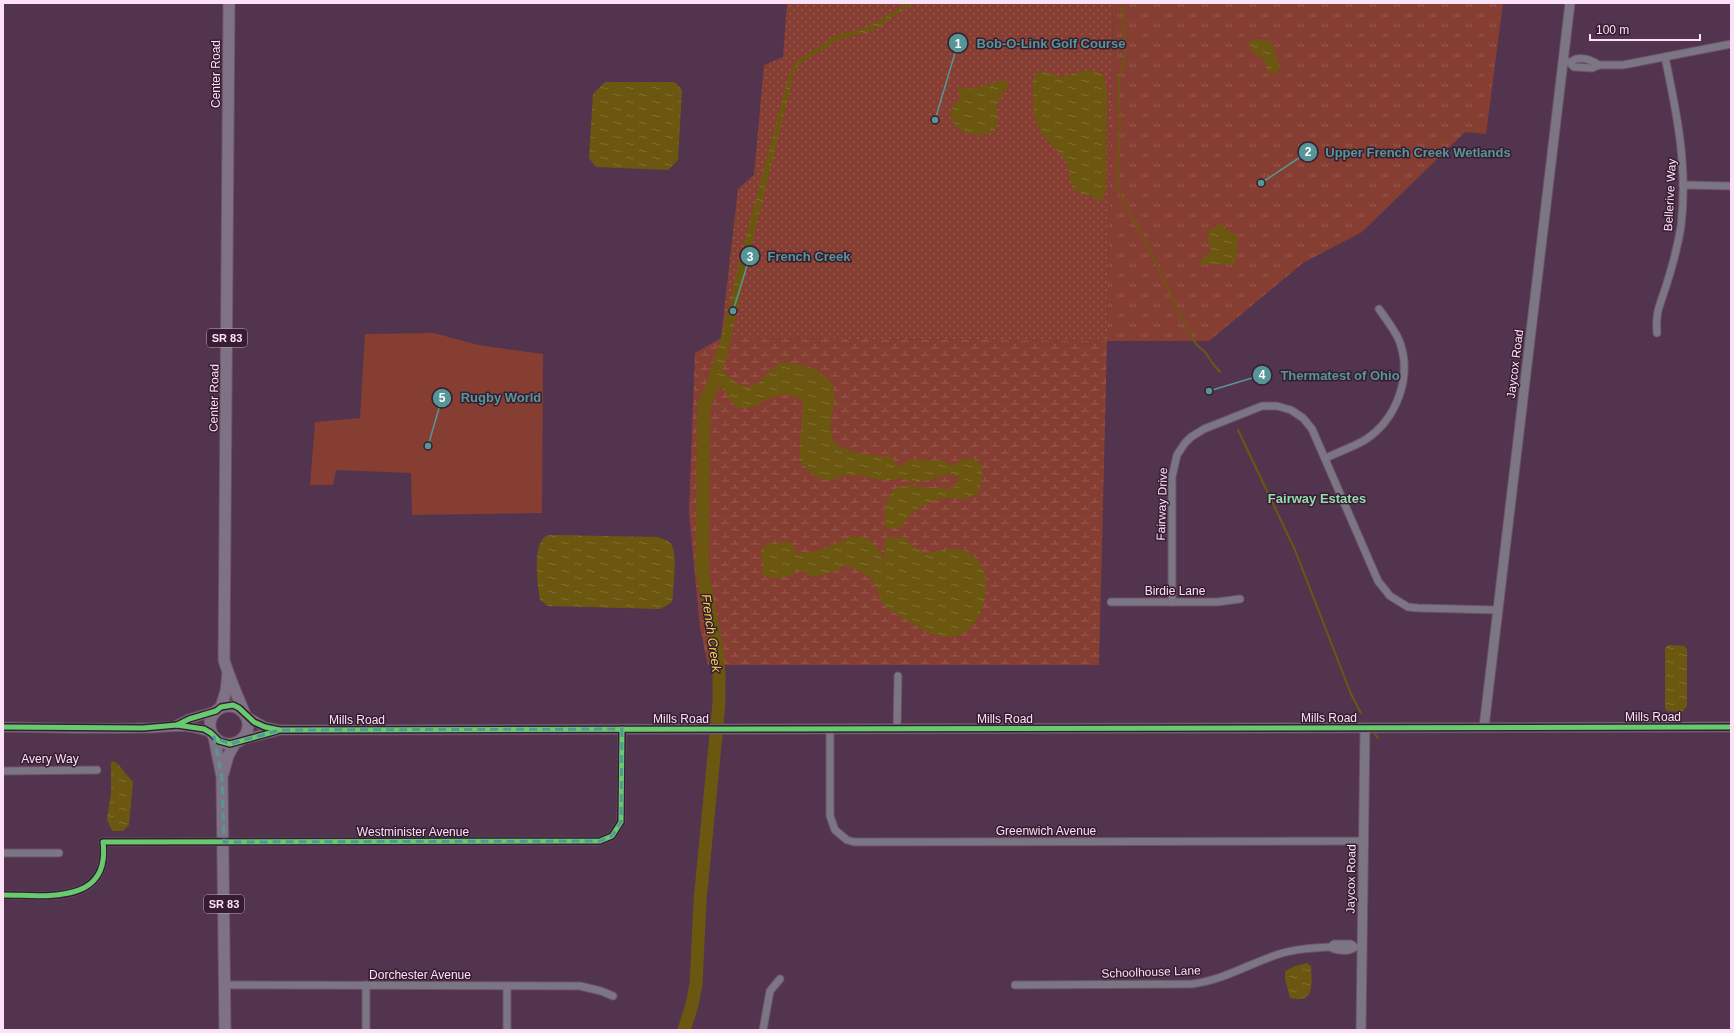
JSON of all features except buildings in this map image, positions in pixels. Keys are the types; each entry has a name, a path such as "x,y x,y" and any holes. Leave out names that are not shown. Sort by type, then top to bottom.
{"main road":[{"name":"Center Road","path":"229,3 230,66 224,660 246,715"},
{"name":"Center Road","path":"218,709 226,691 228,673"},
{"path":"233,705 246,715 248,730 238,742 224,744 213,735 210,721 218,709 233,705"},
{"name":"SR 83","path":"213,735 222,777 224,842 225,1030"},
{"name":"SR 83","path":"222,777 228,756 238,742"}],"street":[{"name":"Jaycox Road","path":"1484,727 1567,62 1570,3"},
{"path":"1567,62 1574,67 1592,68 1599,65 1623,65 1731,44"},
{"name":"Bellerive Way","path":"1657,333 1657,314 1671,272 1679,234 1683,185 1682,142 1665,57"},
{"path":"1683,185 1731,186"},
{"path":"1326,458 1361,442 1376,430 1391,413 1400,393 1404,367 1401,348 1393,329 1379,309"},
{"name":"Fairway Drive","path":"1172,602 1173,470 1181,449 1191,437 1204,429 1256,407 1277,406 1291,410 1303,418 1316,436 1378,581 1390,596 1402,604 1418,608 1498,610"},
{"name":"Birdie Lane","path":"1111,602 1217,602 1240,599"},
{"path":"897,730 898,676"},
{"path":"177,725 189,719 218,709"},
{"name":"Mills Road","path":"246,715 265,727 280,730 897,730 1731,727"},
{"path":"3,727 143,728 177,725 198,728 213,735"},
{"name":"Jaycox Road","path":"1361,1030 1359,947 1364,841 1365,728"},
{"name":"Greenwich Avenue","path":"830,729 830,816 832,824 840,836 854,842 1364,841"},
{"name":"Mills Road","path":"238,742 280,730"},
{"name":"Westminister Avenue","path":"3,895 66,895 80,891 89,885 99,872 104,855 103,842 600,841 612,836 621,822 622,730"},
{"name":"Avery Way","path":"3,771 97,770"},
{"path":"3,853 59,853"},
{"name":"Schoolhouse Lane","path":"1015,985 1182,985 1199,983 1231,974 1285,952 1330,947 1335,950 1351,950 1359,947"},
{"path":"763,1030 770,991 780,979"},
{"name":"Dorchester Avenue","path":"225,985 580,986 601,991 613,996"},
{"path":"366,985 366,1030"},
{"path":"507,986 507,1030"}],"highlighted area":[{"path":"622,729 621,822 612,836 600,841 224,842 222,777 214,737 230,744 280,730"}],"green space":[{"path":"787,3 1113,3 1107,341 721,338 738,189 754,175 764,65 783,57"},
{"path":"1113,3 1503,3 1486,134 1465,132 1362,232 1303,263 1209,341 1107,341"},
{"path":"434,333 478,345 543,354 542,513 412,515 411,473 336,470 333,485 310,485 315,422 360,418 365,334"},
{"path":"721,338 1107,341 1099,665 708,665 700,628 689,512 695,353"}],"water":[{"path":"907,3 913,3 873,31 841,39 807,59 795,69 751,248 727,357 722,369 733,380 743,386 754,385 760,381 773,367 780,363 788,363 812,368 819,372 830,382 834,390 831,421 832,436 835,442 847,450 892,457 897,466 903,465 910,459 944,461 948,465 966,459 973,459 978,461 981,465 982,476 977,494 965,499 943,498 932,501 920,507 911,514 901,527 890,529 885,526 884,514 886,502 896,489 902,486 917,486 947,489 953,487 959,480 957,476 947,475 918,482 900,478 886,480 851,475 829,480 821,479 811,473 799,459 803,406 801,399 782,395 754,406 737,408 717,382 709,401 702,398 721,338 739,262 788,78 793,66 801,58 837,35 862,29 875,23"},
{"path":"1256,39 1268,41 1273,45 1280,65 1280,69 1275,74 1268,72 1265,60 1252,51 1249,42"},
{"path":"1084,70 1098,72 1104,76 1107,91 1106,189 1102,200 1078,193 1074,190 1066,161 1041,132 1034,115 1033,78 1036,73 1047,72 1061,77"},
{"path":"999,81 1005,81 1009,85 996,106 998,119 996,129 982,135 974,135 960,130 952,119 951,111 960,98 958,87 969,89"},
{"path":"605,82 675,82 682,90 678,160 668,170 596,167 589,158 593,94"},
{"path":"1219,224 1223,225 1229,232 1238,235 1235,265 1210,264 1198,266 1198,264 1211,250 1208,241 1208,232"},
{"path":"546,536 657,537 668,541 671,544 675,562 673,597 671,603 660,609 548,606 540,600 537,578 537,561 539,545"},
{"path":"853,536 864,537 872,542 884,557 884,548 887,537 904,537 915,548 923,552 929,553 956,549 970,553 980,563 986,577 984,604 975,622 968,630 960,635 951,637 925,631 886,607 881,602 876,586 869,577 856,569 842,565 837,571 812,577 802,571 797,571 790,576 778,579 763,575 761,552 767,543 789,542 793,546 796,554 818,551"},
{"path":"1668,645 1684,646 1687,649 1687,706 1682,712 1667,711 1665,708 1665,648"},
{"path":"112,761 117,763 133,782 129,825 123,831 113,831 107,819 111,793"},
{"path":"1307,963 1311,966 1312,980 1308,996 1298,999 1290,998 1285,979 1285,971 1295,966"}],"waterway":[{"path":"1121,3 1124,27 1124,59 1119,79 1120,127 1117,184 1119,192 1150,251 1184,323 1196,344 1206,353 1220,372"},
{"name":"French Creek","path":"684,1030 692,1005 696,984 700,901 719,703 717,649 702,570 704,405 713,384"},
{"path":"1238,430 1295,550 1351,694 1361,713"},
{"path":"1375,734 1378,738"}],"cycle path":[{"path":"177,725 189,719 216,711 221,707 233,705 239,708 254,722 265,727 280,730 1731,727"},
{"path":"3,727 143,728 177,725 204,729 211,733 219,741 230,744 277,731"},
{"path":"3,895 55,895 86,887 97,877 103,863 103,842 600,841 612,836 621,822 622,729"}],"place":[{"name":"Bob-O-Link Golf Course","path":"935,120"},
{"name":"Upper French Creek Wetlands","path":"1261,183"},
{"name":"French Creek","path":"733,311"},
{"name":"Thermatest of Ohio","path":"1209,391"},
{"name":"Rugby World","path":"428,446"}],"district":[{"name":"Fairway Estates","path":"1317,498"}]}
